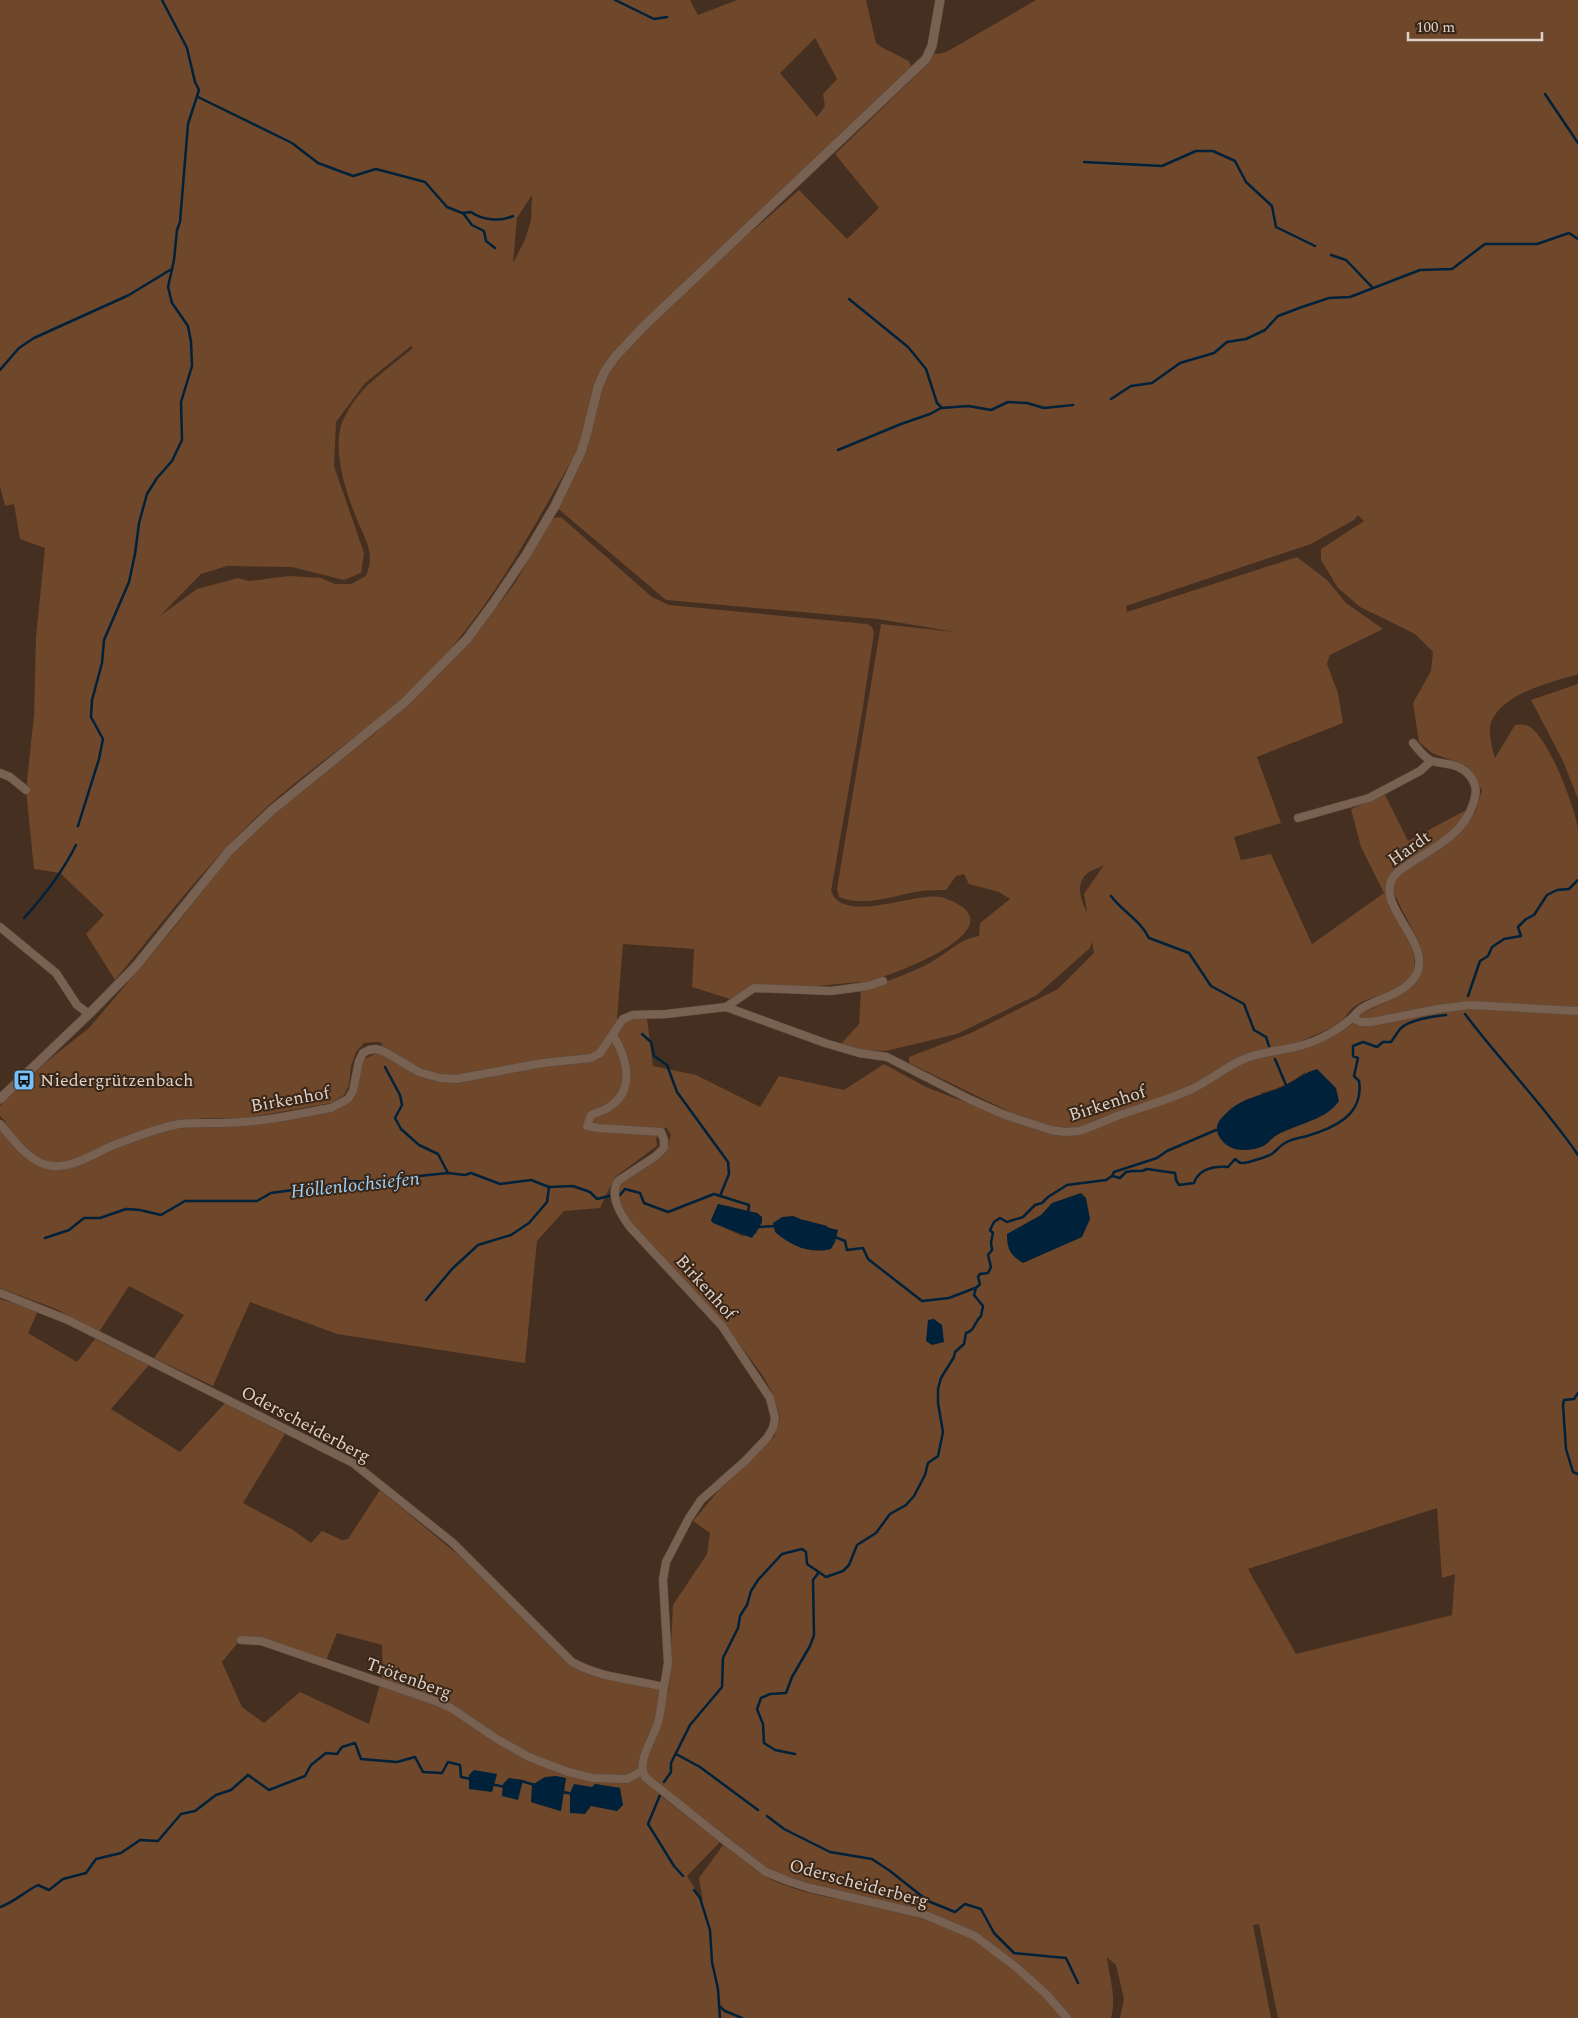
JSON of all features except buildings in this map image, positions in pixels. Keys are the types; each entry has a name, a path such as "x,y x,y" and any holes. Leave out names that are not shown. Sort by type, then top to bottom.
{"street":[{"path":"0,1099 136,966 229,851 271,811 405,702 454,652 480,622 526,555 574,469 586,436 598,387 615,357 642,328 921,65 930,53 940,0"},
{"path":"1298,818 1369,798 1420,771 1431,760 1422,754 1413,743"},
{"name":"Hardt","path":"1352,1018 1361,1009 1400,990 1416,974 1420,964 1414,942 1390,896 1389,886 1394,875 1442,844 1460,829 1471,812 1476,788 1469,775 1463,769 1451,763 1431,760"},
{"path":"0,773 22,785 26,790"},
{"path":"0,928 56,973 77,1005 89,1014"},
{"name":"Birkenhof","path":"726,1007 754,988 831,991 868,986 884,981"},
{"path":"1352,1018 1361,1022 1371,1022 1470,1005 1578,1011"},
{"name":"Birkenhof","path":"0,1124 20,1147 34,1159 43,1164 60,1166 113,1145 164,1128 192,1123 242,1122 340,1105 348,1099 353,1091 359,1062 363,1053 369,1050 376,1049 386,1052 419,1072 440,1078 456,1079 543,1063 590,1058 600,1053 623,1019 633,1015 666,1014 726,1007 825,1043 859,1053 887,1057 968,1099 1039,1127 1064,1132 1078,1131 1190,1090 1214,1078 1243,1059 1304,1045 1352,1018"},
{"name":"Birkenhof","path":"613,1035 625,1057 627,1084 624,1093 617,1101 608,1108 591,1115 586,1126 661,1132 664,1140 664,1148 656,1156 618,1181 614,1186 613,1194 630,1227 722,1326 770,1398 775,1418 773,1428 767,1438 745,1461 701,1500 668,1556 663,1580 668,1663 664,1687"},
{"name":"Oderscheiderberg","path":"0,1293 68,1320 353,1464 453,1543 572,1662 584,1669 598,1673 664,1687"},
{"name":"Trötenberg","path":"242,1640 261,1642 438,1702 451,1708 497,1739 529,1757 568,1772 593,1778 628,1780 642,1771"},
{"path":"642,1771 644,1759 658,1722 664,1687"},
{"name":"Oderscheiderberg","path":"642,1771 645,1777 766,1872 810,1888 923,1914 975,1936 1016,1967 1046,1994 1067,2018"}],"shaded area":[{"path":"0,0 690,0 698,15 737,0 866,0 876,43 909,61 912,68 744,227 751,232 799,190 847,239 879,208 835,154 931,61 930,53 939,54 948,51 1036,0 1578,0 1578,674 1542,685 1507,702 1492,720 1490,733 1495,758 1515,725 1527,725 1537,734 1553,759 1567,790 1578,829 1578,2018 1278,2018 1259,1924 1253,1925 1271,2018 1120,2018 1124,1999 1116,1965 1107,1957 1113,1995 1111,2018 0,2018 0,1299 38,1311 28,1333 77,1362 95,1339 149,1365 111,1409 180,1452 225,1403 285,1434 243,1503 293,1530 311,1543 322,1531 342,1540 348,1539 380,1490 462,1558 572,1667 597,1677 639,1684 653,1689 669,1690 673,1605 707,1554 710,1533 693,1521 718,1491 774,1437 780,1418 774,1396 763,1376 726,1326 631,1223 622,1206 616,1188 666,1152 671,1135 666,1127 656,1138 657,1146 615,1177 600,1208 564,1211 537,1241 525,1363 337,1334 250,1302 213,1386 154,1358 184,1315 129,1286 99,1332 56,1309 0,1288 0,1123 6,1122 0,1116 0,1106 10,1094 46,1062 89,1028 173,929 235,850 289,800 373,735 439,675 479,631 515,583 554,518 561,517 652,597 669,605 867,624 872,627 874,633 862,713 831,891 838,901 849,906 864,907 929,897 941,897 952,901 968,913 969,926 958,939 940,952 894,973 860,984 860,982 807,987 753,984 730,999 692,987 694,949 623,944 617,1019 647,1019 653,1066 696,1075 760,1107 779,1076 844,1090 884,1064 926,1087 1001,1116 1006,1110 909,1063 909,1057 971,1033 1058,989 1094,953 1092,942 1090,948 1037,995 957,1034 886,1051 862,1050 841,1044 859,1024 861,990 918,969 952,948 979,936 980,923 1010,899 999,892 969,884 964,874 956,876 946,890 921,891 880,900 849,900 839,897 837,889 881,624 955,632 878,619 666,600 555,506 573,468 569,465 498,585 448,652 428,674 383,714 290,788 246,827 188,891 115,980 86,934 104,915 60,873 34,869 26,790 34,715 36,637 45,548 20,539 14,504 5,506 0,486","holes":["815,38 837,79 823,94 825,106 817,117 780,73","532,195 531,220 525,240 513,263 517,218","411,346 413,348 360,393 341,426 339,450 342,475 369,549 370,561 366,576 351,584 335,584 321,578 289,576 249,581 238,578 197,589 160,616 201,574 227,566 292,567 344,580 361,573 364,553 334,466 336,422 365,383","1358,515 1364,521 1321,549 1321,560 1338,588 1360,607 1415,634 1433,652 1431,671 1413,703 1419,742 1432,753 1467,766 1482,790 1475,813 1468,809 1408,841 1385,795 1351,809 1361,847 1384,893 1312,944 1271,854 1241,860 1234,837 1281,823 1257,757 1343,723 1338,693 1327,664 1330,655 1383,629 1346,603 1327,580 1297,557 1127,612 1126,606 1311,544 1354,520","1104,865 1084,894 1087,912 1082,902 1080,886 1089,872","1385,893 1396,897 1422,950 1423,968 1413,985 1395,998 1363,1013 1351,1025 1341,1031 1307,1047 1301,1041 1337,1024 1353,1007 1393,990 1404,984 1412,975 1414,964 1413,952 1403,926","364,1043 383,1043 375,1054 359,1061 348,1099 331,1108 242,1122 204,1123 199,1118 245,1118 331,1103 344,1095 349,1085 351,1066 356,1052","1305,1072 1302,1124 1274,1136 1261,1093 1289,1082","718,1204 757,1213 762,1217 762,1222 756,1234 742,1236 711,1220","793,1216 812,1224 837,1230 827,1250 800,1248","1437,1508 1442,1578 1455,1574 1452,1615 1296,1654 1248,1569","337,1633 382,1645 383,1673 369,1724 300,1692 264,1723 242,1707 222,1662 240,1640 261,1641 325,1663","566,1778 560,1811 531,1802","595,1784 620,1788 617,1811 591,1805","665,1788 767,1868 789,1878 838,1891 838,1899 806,1892 774,1881 754,1869 723,1845 699,1878 703,1902 687,1876 720,1842 661,1796"]},
{"path":"1578,684 1578,799 1563,761 1531,700"}],"water":[{"path":"1317,1069 1336,1088 1339,1101 1334,1107 1317,1118 1281,1133 1265,1145 1255,1149 1235,1149 1226,1145 1217,1129 1220,1120 1227,1112 1241,1102 1280,1088"},
{"path":"1081,1193 1086,1198 1090,1219 1082,1237 1023,1263 1012,1254 1007,1234 1041,1215 1052,1203"},
{"path":"718,1204 757,1213 762,1217 762,1222 752,1238 713,1223 711,1220"},
{"path":"793,1216 812,1224 838,1230 831,1249 808,1250 801,1248 775,1232 773,1223 782,1217"},
{"path":"934,1319 942,1325 944,1342 932,1345 926,1341 928,1320"},
{"path":"474,1770 497,1774 492,1792 469,1789 469,1775"},
{"path":"556,1776 566,1778 561,1811 531,1802 532,1785 545,1777"},
{"path":"509,1778 523,1780 518,1800 502,1796 503,1784"},
{"path":"574,1784 592,1787 595,1784 620,1788 623,1805 617,1811 591,1806 585,1814 570,1813 570,1793"}],"waterway":[{"path":"78,826 99,759 103,739 91,717 92,700 102,663 104,640 129,582 139,523 147,494 157,478 172,461 182,440 181,402 192,366 188,326 172,303 168,287 180,222 188,124 199,90 195,82 187,48 162,0"},
{"path":"615,0 654,19 667,17"},
{"path":"1545,94 1578,143"},
{"path":"198,97 292,143 318,163 353,176 376,169 425,182 447,207 462,213 471,212 480,217 491,219 513,216"},
{"path":"1084,162 1162,166 1196,151 1213,151 1235,161 1246,182 1272,206 1276,227 1315,246"},
{"path":"463,213 472,225 484,231 486,241 495,248"},
{"path":"1111,399 1131,386 1152,383 1180,363 1214,353 1227,342 1246,339 1265,330 1278,316 1329,298 1350,297 1420,270 1452,269 1485,244 1537,244 1569,233 1578,239"},
{"path":"1331,255 1346,260 1372,287"},
{"path":"0,370 19,348 34,338 129,295 170,270"},
{"path":"849,299 908,347 926,369 937,403 941,407"},
{"path":"838,450 941,408 968,406 991,410 1008,402 1027,403 1044,408 1073,405"},
{"path":"24,918 53,883 76,845"},
{"path":"1468,996 1480,961 1488,956 1492,947 1504,939 1521,936 1518,927 1526,919 1534,915 1547,895 1557,890 1569,889 1578,880"},
{"path":"1111,896 1141,926 1149,938 1189,953 1211,986 1244,1004 1254,1030 1266,1037 1269,1046"},
{"path":"1465,1014 1578,1155"},
{"path":"664,1782 671,1772 671,1763 690,1725 722,1687 723,1658 738,1628 740,1616 747,1605 751,1591 758,1580 782,1554 802,1549 806,1552 807,1564 826,1577 843,1571 849,1565 857,1545 876,1533 890,1514 906,1505 914,1496 925,1475 928,1463 938,1456 943,1432 938,1403 938,1389 941,1378 955,1352 964,1344 966,1333 973,1328 981,1316 983,1306 974,1295 976,1288 980,1284 978,1277 980,1274 988,1273 991,1267 988,1255 992,1250 993,1233 990,1230 994,1222 1000,1218 1007,1222 1023,1217 1035,1205 1042,1203 1067,1185 1106,1180 1112,1176 1120,1178 1126,1172 1147,1169 1175,1173 1179,1185 1194,1183 1199,1174 1208,1169 1228,1167 1235,1159 1243,1163 1263,1158 1287,1142 1327,1129 1345,1118 1357,1103 1359,1081 1354,1076 1358,1058 1353,1056 1353,1046 1363,1042 1377,1047 1383,1042 1391,1042 1400,1029 1409,1023 1428,1017 1446,1015"},
{"path":"642,1034 651,1042 654,1056 667,1065 677,1092 728,1162 729,1174 720,1196"},
{"path":"1275,1059 1286,1085"},
{"path":"385,1067 400,1095 402,1105 395,1118 401,1129 419,1145 438,1154 448,1173"},
{"path":"1112,1176 1114,1172 1157,1158 1167,1151 1216,1130"},
{"name":"Höllenlochsiefen","path":"45,1238 69,1230 84,1218 100,1218 126,1209 161,1215 185,1201 257,1201 271,1193 322,1186 335,1188 348,1181 392,1182 409,1177 448,1173 465,1175 471,1173 500,1184 531,1180 549,1187 573,1186 590,1192 597,1199 609,1196"},
{"path":"426,1300 452,1269 478,1245 511,1235 529,1223 547,1202 549,1187"},
{"name":"Höllenlochsiefen","path":"620,1195 625,1189 640,1193 644,1203 668,1212 714,1194 749,1205 748,1212"},
{"name":"Höllenlochsiefen","path":"803,1221 826,1227 829,1231"},
{"name":"Höllenlochsiefen","path":"757,1227 776,1226"},
{"name":"Höllenlochsiefen","path":"835,1237 845,1241 847,1250 863,1248 868,1259 922,1301 949,1298 975,1288"},
{"path":"1578,1393 1574,1399 1564,1400 1563,1405 1566,1449 1573,1472 1578,1474"},
{"path":"795,1754 775,1750 764,1743 763,1724 757,1709 761,1698 770,1694 786,1693 792,1677 810,1646 814,1635 813,1580 819,1572"},
{"path":"0,1907 38,1885 49,1890 63,1879 86,1873 96,1859 121,1853 140,1840 158,1841 181,1814 195,1811 216,1795 231,1790 248,1775 269,1790 305,1776 311,1765 326,1753 337,1754 342,1747 355,1743 361,1759 397,1762 415,1757 423,1772 442,1773 448,1762 460,1765 461,1777 471,1779"},
{"path":"676,1754 700,1767 758,1810"},
{"path":"521,1781 535,1785"},
{"path":"491,1784 505,1787"},
{"path":"563,1790 563,1792 573,1794"},
{"path":"660,1795 648,1824 674,1866 683,1876"},
{"path":"767,1816 784,1829 830,1852 872,1859 928,1901 955,1912 965,1904 981,1909 994,1933 1014,1953 1066,1958 1078,1983"},
{"path":"694,1890 700,1898 710,1930 712,1962 718,1989 720,2018"},
{"path":"719,2006 725,2011 742,2018"}],"place":[{"name":"Niedergrützenbach","path":"24,1080"}]}
